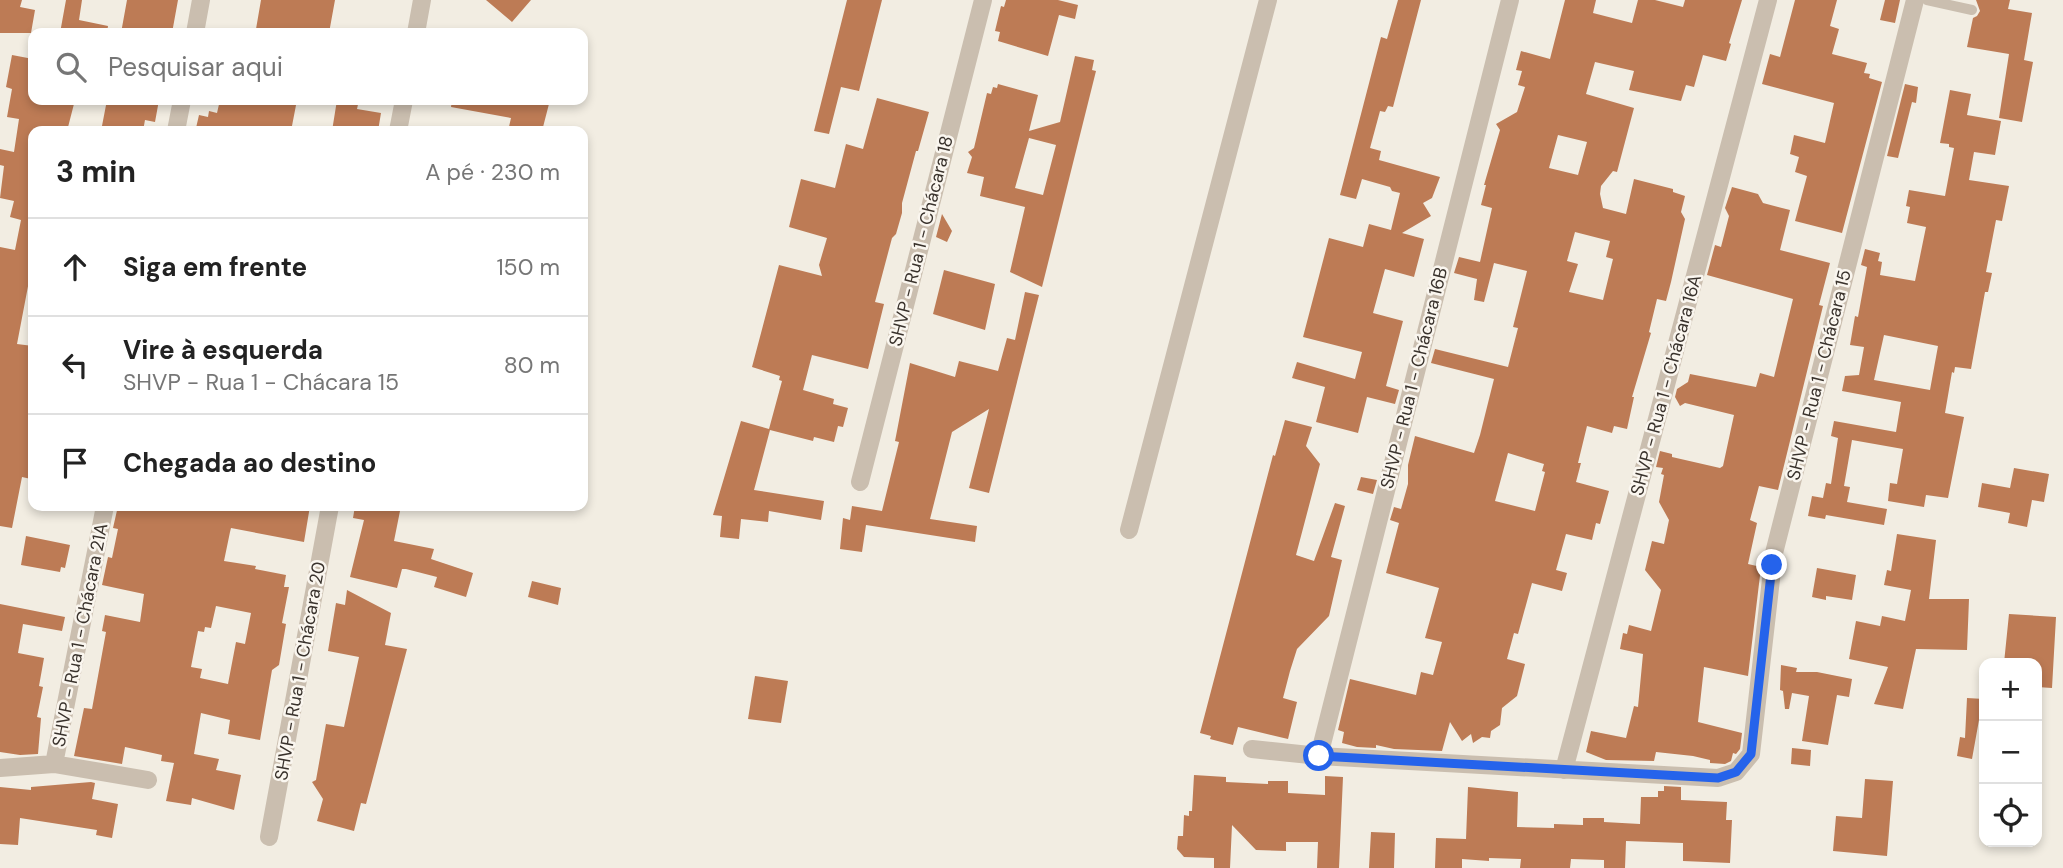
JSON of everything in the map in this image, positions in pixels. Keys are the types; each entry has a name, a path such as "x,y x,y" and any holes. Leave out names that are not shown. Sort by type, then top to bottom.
{"street":[{"path":"196,28 201,0"},
{"path":"417,28 422,0"},
{"name":"SHVP - Rua 1 - Chácara 18","path":"860,482 983,0"},
{"path":"1129,530 1268,0"},
{"name":"SHVP - Rua 1 - Chácara 16B","path":"1319,756 1510,0"},
{"name":"SHVP - Rua 1 - Chácara 16A","path":"1564,771 1768,0"},
{"name":"SHVP - Rua 1 - Chácara 15","path":"1564,771 1718,778 1736,772 1751,754 1774,553 1914,0"},
{"path":"177,126 181,105"},
{"path":"399,126 403,105"},
{"name":"SHVP - Rua 1 - Chácara 21A","path":"54,764 104,511"},
{"name":"SHVP - Rua 1 - Chácara 20","path":"270,837 329,511"},
{"path":"1252,749 1319,756 1564,771"},
{"path":"0,768 54,764 148,780"}],"lane":[{"path":"1927,0 1972,10"}],"building":[{"path":"0,0 22,0 20,7 35,10 32,28 28,28 28,33 0,33"},
{"path":"66,0 82,0 79,20 108,26 108,28 61,28"},
{"path":"127,0 178,0 173,28 122,28"},
{"path":"261,0 335,0 330,28 256,28"},
{"path":"486,0 531,0 512,22"},
{"path":"847,0 882,0 859,91 841,87 829,134 814,131"},
{"path":"1006,0 1058,0 1078,5 1075,19 1059,15 1048,56 998,41 1000,32 995,31 1001,6 1004,7"},
{"path":"1398,0 1421,0 1393,107 1388,106 1385,112 1380,111 1370,148 1381,151 1379,160 1440,177 1432,198 1423,203 1431,216 1402,233 1424,239 1414,277 1385,269 1373,313 1403,321 1386,386 1399,390 1395,404 1367,397 1358,433 1316,422 1325,387 1292,378 1297,362 1355,379 1362,352 1303,337 1329,238 1363,247 1369,224 1391,230 1400,193 1392,191 1390,187 1362,179 1356,199 1340,195 1381,37 1387,39"},
{"path":"1565,0 1596,0 1593,13 1632,23 1638,0 1655,0 1683,7 1685,0 1742,0 1726,61 1703,55 1694,87 1686,85 1681,101 1629,90 1634,71 1595,62 1586,94 1634,108 1617,172 1613,171 1601,186 1603,208 1626,214 1634,179 1673,189 1673,192 1685,196 1681,212 1685,219 1666,301 1657,299 1649,332 1651,333 1632,397 1627,429 1614,426 1612,433 1587,426 1576,482 1609,491 1600,524 1596,523 1592,540 1566,534 1556,570 1567,573 1562,591 1532,583 1518,634 1514,633 1507,659 1525,664 1517,696 1502,708 1500,725 1491,731 1490,738 1482,737 1473,743 1471,734 1462,741 1450,722 1442,751 1394,749 1376,745 1376,748 1357,747 1342,743 1344,732 1338,730 1350,679 1416,695 1421,672 1433,675 1442,642 1425,638 1439,588 1386,573 1399,523 1390,520 1394,507 1401,509 1408,484 1408,465 1415,436 1474,453 1480,435 1494,379 1431,363 1435,349 1508,367 1518,328 1513,327 1527,271 1494,263 1484,302 1474,300 1477,279 1454,273 1459,257 1480,262 1492,208 1481,205 1500,130 1496,124 1517,112 1525,87 1518,85 1522,71 1516,70 1521,51 1550,59","holes":["1558,135 1587,142 1578,175 1549,168","1575,232 1610,241 1606,257 1613,259 1603,300 1569,292 1578,264 1567,261","1508,453 1544,464 1542,471 1545,472 1535,511 1495,501"]},
{"path":"1795,0 1837,0 1830,26 1839,29 1832,54 1867,63 1864,73 1870,74 1869,78 1882,82 1842,233 1795,221 1807,176 1795,172 1799,157 1790,154 1794,135 1825,143 1834,103 1762,84 1770,54 1780,57"},
{"path":"1885,0 1900,0 1895,23 1880,20"},
{"path":"1976,0 2010,0 2008,9 2032,13 2024,60 2033,62 2022,122 1999,118 2009,54 1967,47 1973,18 1980,11"},
{"path":"12,55 28,58 28,105 74,105 68,126 28,126 28,286 17,344 28,345 28,478 22,477 12,528 0,526 0,247 15,250 21,220 10,217 14,201 0,198 4,166 0,165 0,149 14,152 19,119 7,117 12,89 6,87"},
{"path":"1075,56 1094,60 1092,70 1096,71 1042,287 1010,272 1025,207 980,196 984,177 967,173 972,157 968,152 974,148 987,93 991,94 993,87 997,88 998,84 1038,95 1029,131 1060,122","holes":["1029,138 1056,145 1043,195 1015,188"]},
{"path":"1905,84 1918,87 1916,103 1912,102 1898,158 1887,156"},
{"path":"1950,90 1971,94 1967,115 2001,121 1995,155 1974,152 1969,180 2009,186 2002,221 1996,220 1986,272 1992,273 1988,292 1985,292 1971,369 1955,367 1954,373 1952,372 1945,413 1964,417 1948,498 1926,495 1924,507 1888,501 1890,483 1897,484 1903,449 1852,440 1844,486 1850,487 1847,502 1887,509 1884,525 1826,515 1825,519 1808,516 1812,496 1823,498 1826,483 1831,484 1838,438 1831,436 1834,421 1896,432 1901,402 1842,391 1845,376 1859,375 1864,347 1850,345 1867,267 1861,265 1865,249 1880,253 1880,275 1915,281 1926,227 1907,223 1910,207 1906,206 1909,190 1945,196 1954,148 1940,143","holes":["1884,335 1938,346 1930,390 1874,380"]},
{"path":"877,98 929,112 875,302 884,304 868,369 812,355 803,390 834,399 833,404 848,408 843,427 838,426 834,442 814,437 813,441 770,430 754,490 824,501 821,520 769,511 768,522 741,519 739,539 720,537 722,516 713,515 741,421 769,429 782,381 779,380 780,376 752,367 779,265 822,276 819,265 827,238 789,227 801,179 835,188 846,144 863,149"},
{"path":"106,105 158,105 155,122 145,120 144,126 102,126"},
{"path":"219,105 296,105 292,126 196,126 199,115 208,117 209,111 217,113"},
{"path":"336,105 358,105 357,109 381,113 379,126 333,126"},
{"path":"549,105 543,126 509,126 511,118 451,107"},
{"path":"1732,187 1758,194 1763,203 1790,210 1780,250 1830,263 1819,305 1823,306 1778,490 1759,486 1750,520 1757,523 1748,564 1761,567 1748,676 1704,667 1698,722 1742,733 1740,749 1736,754 1733,753 1731,761 1725,764 1710,763 1710,760 1693,756 1656,752 1654,761 1606,760 1586,752 1591,731 1626,738 1634,706 1638,707 1643,654 1620,649 1623,633 1627,634 1629,625 1651,631 1661,590 1645,570 1652,541 1664,544 1669,520 1659,502 1664,475 1661,474 1663,468 1656,467 1660,451 1672,454 1672,457 1720,468 1723,466 1734,415 1685,403 1680,406 1675,397 1677,389 1688,382 1690,374 1756,387 1760,373 1774,377 1793,299 1707,275 1715,245 1721,247 1729,216 1725,208"},
{"path":"942,214 952,231 947,242 936,237"},
{"path":"944,270 995,284 985,330 933,314"},
{"path":"1025,292 1039,295 989,493 969,488 989,409 952,432 930,519 977,526 975,542 866,525 862,552 840,549 843,518 850,520 852,506 882,511 899,442 895,441 910,363 955,377 959,361 998,371 1007,338 1015,340"},
{"path":"1285,420 1312,427 1306,446 1320,464 1296,555 1314,561 1335,503 1345,506 1331,557 1342,560 1329,616 1297,649 1290,671 1283,698 1297,702 1288,739 1238,727 1233,745 1210,739 1211,736 1200,733 1273,455 1275,456"},
{"path":"2014,468 2049,474 2044,502 2032,500 2027,527 2008,523 2010,513 1978,507 1982,483 2010,488"},
{"path":"1361,477 1377,480 1373,494 1357,490"},
{"path":"117,511 309,511 304,542 231,528 224,561 256,566 255,569 286,575 284,587 289,587 282,623 286,624 279,665 272,670 260,740 228,734 230,720 201,713 194,754 219,759 216,770 241,775 234,810 192,798 191,805 166,801 174,763 161,761 162,755 125,747 122,764 74,756 84,708 92,709 106,632 102,631 105,615 140,622 144,594 102,585 108,557 112,558 118,529 113,528","holes":["216,606 251,613 245,644 236,642 228,684 200,678 202,669 191,667 198,631 204,632 205,627 211,628"]},
{"path":"354,511 400,511 394,541 434,549 431,559 473,573 466,597 434,587 437,577 406,569 402,569 397,588 350,577 364,520 353,518"},
{"path":"1897,534 1936,540 1929,599 1969,599 1967,650 1916,649 1903,709 1874,704 1888,667 1849,659 1856,621 1880,626 1882,616 1905,621 1911,590 1884,585 1887,570 1891,571"},
{"path":"26,536 70,545 65,568 61,567 60,572 21,565"},
{"path":"1817,568 1856,575 1852,600 1812,597"},
{"path":"532,581 561,588 558,605 528,597"},
{"path":"347,590 391,613 385,645 407,649 366,804 361,803 354,831 317,821 323,799 312,782 316,780 326,724 344,727 359,657 328,651 336,603 345,605"},
{"path":"0,604 65,617 62,631 23,624 18,653 44,658 39,686 43,687 37,717 41,718 38,754 0,752"},
{"path":"2009,614 2056,617 2052,688 2042,687 2042,658 2005,658"},
{"path":"1781,665 1797,668 1796,672 1817,672 1852,679 1849,697 1837,695 1828,745 1802,741 1809,696 1792,693 1789,709 1785,709 1783,691 1780,690"},
{"path":"755,676 788,681 781,723 748,719"},
{"path":"1967,698 1979,699 1979,720 1972,759 1957,756 1960,737 1965,738"},
{"path":"1792,748 1811,750 1810,766 1791,764"},
{"path":"1194,775 1226,777 1226,782 1268,784 1268,781 1288,781 1288,793 1325,795 1325,776 1343,777 1339,868 1317,868 1318,842 1286,842 1286,851 1256,850 1232,825 1230,868 1214,868 1214,858 1184,857 1177,849 1178,836 1183,836 1184,815 1189,816 1189,811 1192,811"},
{"path":"1865,779 1893,781 1887,856 1833,851 1836,816 1862,818"},
{"path":"95,783 92,799 118,804 112,838 96,835 97,830 20,818 18,845 0,844 0,787 31,790 31,787"},
{"path":"1664,786 1681,787 1681,800 1727,802 1726,820 1732,820 1730,863 1683,861 1683,843 1626,841 1625,868 1604,868 1604,860 1571,859 1570,868 1520,868 1521,859 1489,858 1489,861 1462,859 1462,868 1435,868 1436,838 1466,839 1468,787 1518,792 1517,827 1554,828 1554,824 1583,825 1583,818 1604,818 1604,822 1640,824 1641,797 1658,797 1658,791 1664,791"},
{"path":"1371,832 1395,833 1394,868 1369,868"}],"route":[{"path":"1319,756 1718,778 1736,772 1751,754 1772,565"}]}
